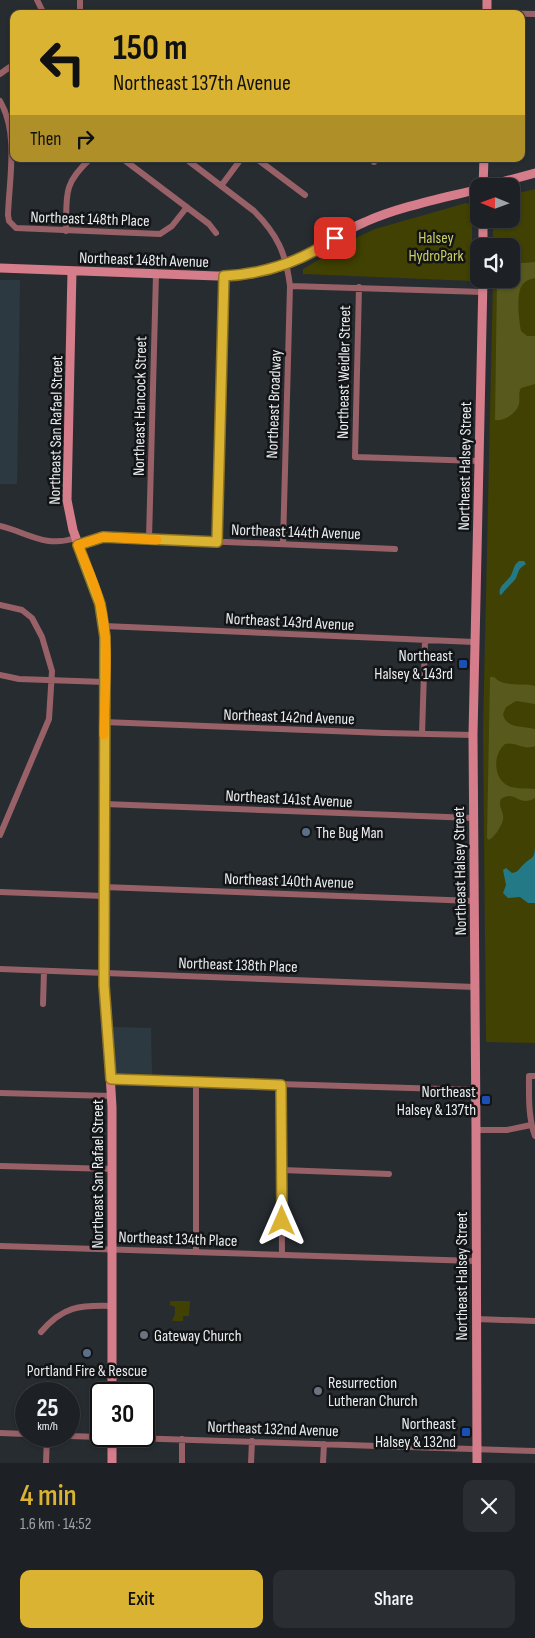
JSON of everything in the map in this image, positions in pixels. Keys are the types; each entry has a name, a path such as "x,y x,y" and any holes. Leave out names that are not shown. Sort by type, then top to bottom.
{"main road":[{"path":"483,178 484,162"},
{"path":"517,178 535,173"},
{"name":"Northeast 148th Avenue","path":"0,268 224,276 260,272 311,254 352,228 374,218 470,191"},
{"name":"Northeast San Rafael Street","path":"72,271 66,487 68,508 77,542 98,595 104,626 104,973 112,1096 112,1382"},
{"name":"Northeast Halsey Street","path":"477,1463 473,735 483,288"},
{"path":"112,1447 112,1463"}],"street":[{"path":"0,102 10,128"},
{"name":"Northeast 148th Place","path":"11,162 8,215 12,226 22,230 160,234 172,226 187,207"},
{"path":"66,231 67,196 70,182 78,170 87,162"},
{"path":"126,162 209,224 216,233"},
{"path":"190,162 263,220 277,240 287,264"},
{"path":"221,186 239,162"},
{"path":"261,162 305,195"},
{"name":"Northeast Broadway","path":"283,544 290,286 287,264"},
{"name":"Northeast Hancock Street","path":"149,540 156,274"},
{"path":"217,542 224,276"},
{"path":"290,286 483,292"},
{"name":"Northeast Weidler Street","path":"359,287 355,457 479,461"},
{"name":"Northeast 144th Avenue","path":"0,526 48,542 77,542 103,537 395,549"},
{"path":"0,605 22,610 35,622 51,665 52,680 49,719 0,835"},
{"name":"Northeast 143rd Avenue","path":"104,626 474,642"},
{"path":"422,734 425,641"},
{"path":"0,674 19,679 105,682"},
{"name":"Northeast 142nd Avenue","path":"104,722 473,735"},
{"name":"Northeast 141st Avenue","path":"104,804 473,818"},
{"name":"Northeast 140th Avenue","path":"0,892 104,891 474,901"},
{"name":"Northeast 138th Place","path":"0,969 475,988"},
{"path":"43,1004 44,971"},
{"path":"532,1076 531,1125 535,1136"},
{"path":"111,1079 476,1090"},
{"path":"196,1081 196,1252"},
{"path":"281,1085 282,1255"},
{"path":"0,1092 112,1096"},
{"path":"476,1130 507,1130 531,1125"},
{"path":"0,1166 112,1169"},
{"path":"282,1170 389,1174"},
{"name":"Northeast 134th Place","path":"0,1246 475,1261"},
{"path":"41,1332 51,1320 70,1310 84,1306 112,1306"},
{"path":"476,1319 535,1321"},
{"path":"0,1433 15,1434"},
{"name":"Northeast 132nd Avenue","path":"155,1438 535,1450"},
{"path":"182,1439 182,1463"},
{"path":"251,1463 252,1441"},
{"path":"323,1463 324,1444"},
{"path":"46,1463 47,1447"}],"shaded area":[{"path":"535,262 535,278 526,281 521,287 518,306 521,331 527,336 535,336 535,384 521,388 519,404 512,414 495,420 497,288 520,288 520,263"},
{"path":"0,280 20,280 17,484 0,484"},
{"path":"490,677 508,684 535,686 535,704 516,701 506,707 503,714 511,725 535,729 535,746 527,747 509,743 505,744 498,755 496,767 498,774 505,784 514,788 535,789 535,798 525,801 506,796 501,799 503,818 501,825 497,833 489,840 487,838"},
{"path":"113,1027 154,1028 151,1029 152,1074 116,1073"}],"green space":[{"path":"535,189 535,1043 486,1042 483,731 493,288 520,288 520,238 493,238 493,228 520,228 520,193"},
{"name":"Halsey HydroPark","path":"466,203 470,204 472,238 470,238 470,281 303,274 303,269 375,229"},
{"path":"170,1301 190,1301 189,1316 183,1316 183,1321 172,1321 175,1307 170,1305"}],"water":[{"path":"519,561 524,561 526,564 520,569 514,581 500,595 501,588 511,576 515,565"},
{"path":"535,849 535,903 528,903 520,897 508,898 503,893 506,885 503,870 506,868 512,873 516,872 534,856"}],"slow traffic":[{"path":"104,735 104,626 98,595 78,545 103,537 157,540"}],"place":[{"name":"Northeast Halsey & 143rd","path":"463,664"},
{"name":"The Bug Man","path":"306,832"},
{"name":"Northeast Halsey & 137th","path":"486,1100"},
{"name":"Gateway Church","path":"144,1335"},
{"name":"Portland Fire & Rescue","path":"87,1353"},
{"name":"Resurrection Lutheran Church","path":"318,1391"},
{"name":"Northeast Halsey & 132nd","path":"466,1432"}],"route":[{"path":"282,1221 281,1085 111,1079 104,985 105,637 100,604 78,545 103,537 217,542 224,276 249,274 276,268 311,254 335,238"}]}
